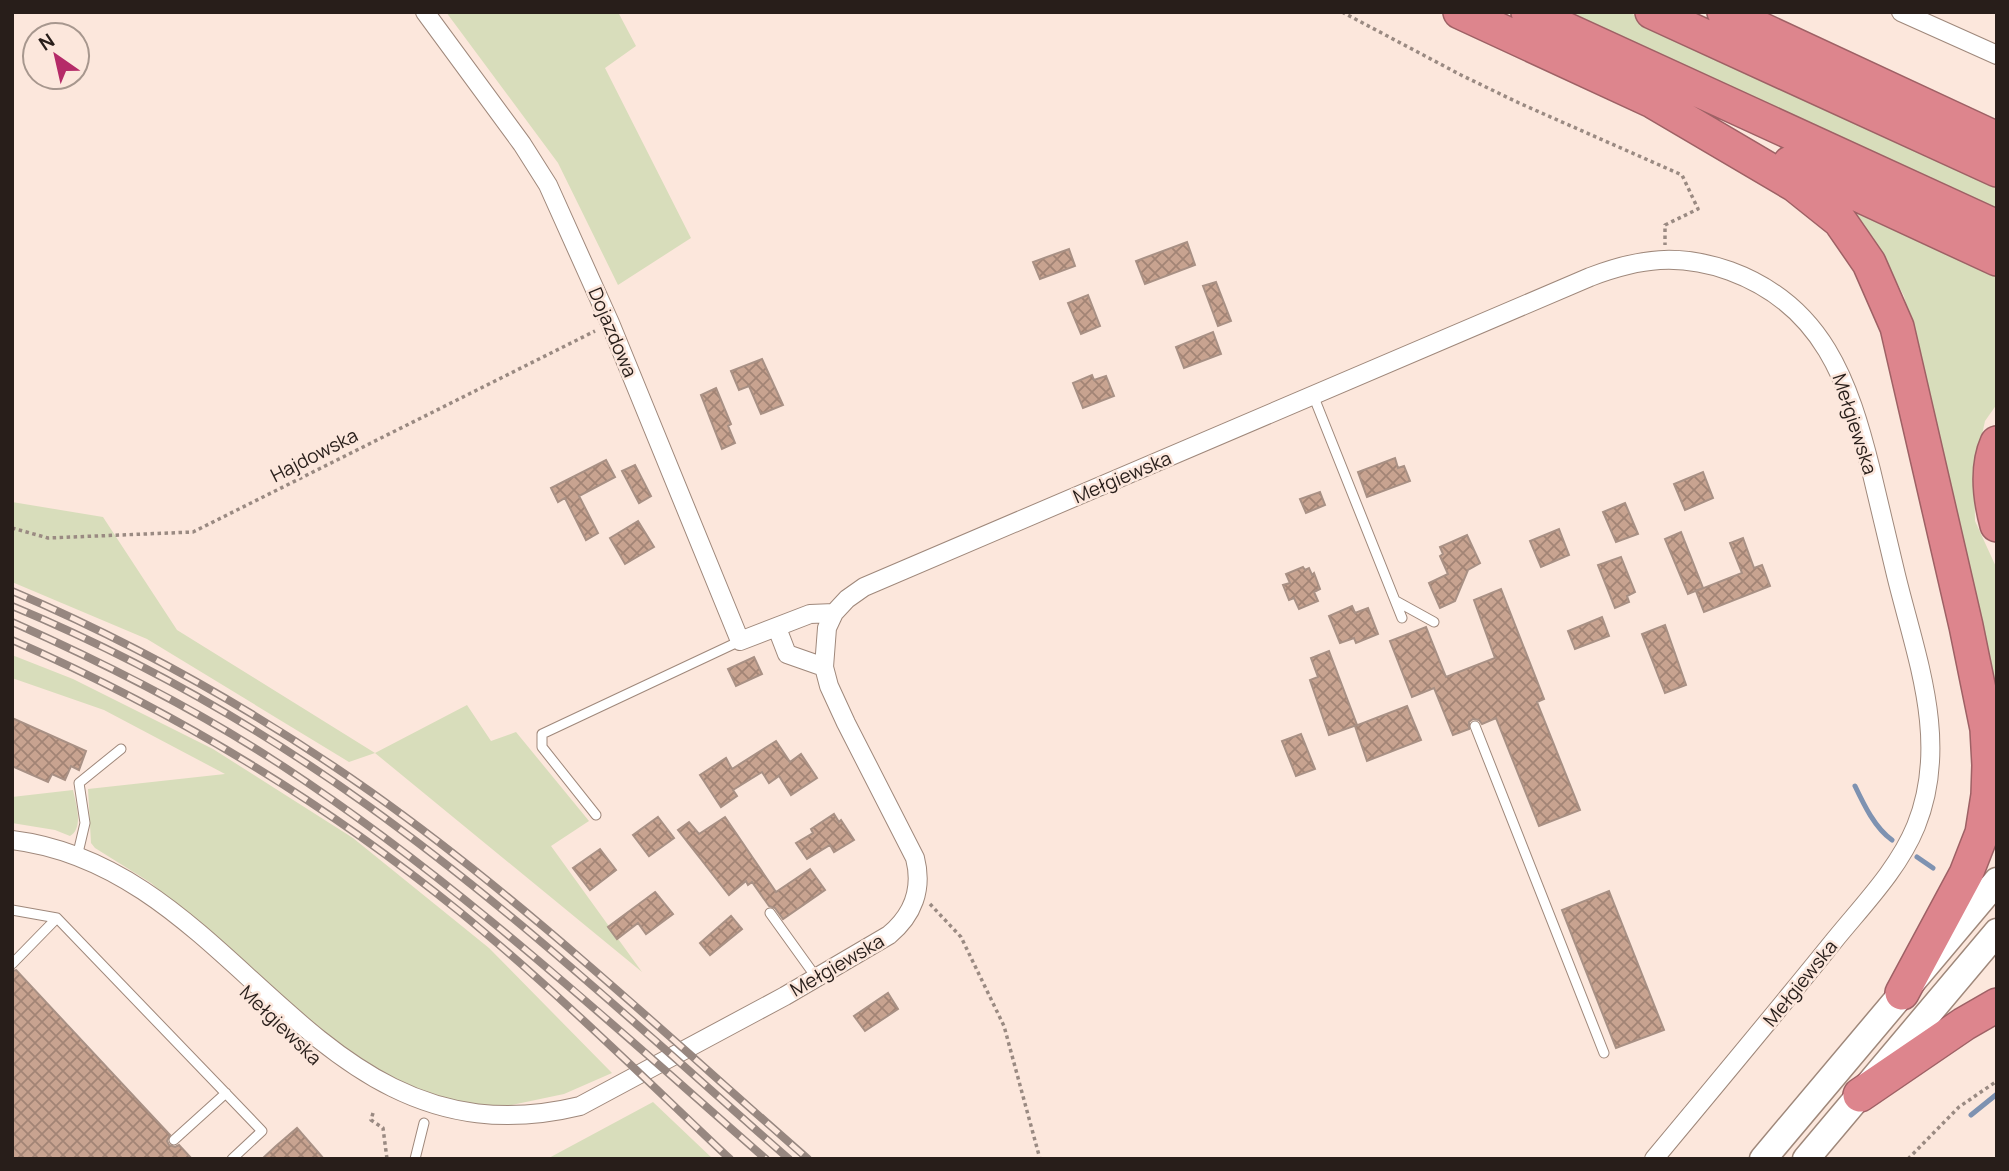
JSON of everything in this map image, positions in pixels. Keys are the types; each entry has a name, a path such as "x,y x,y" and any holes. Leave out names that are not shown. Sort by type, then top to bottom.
{"highway":[{"path":"1460,12 1997,259"},
{"path":"1528,12 1997,228"},
{"path":"1652,12 1997,170"},
{"path":"1724,12 1997,139"},
{"path":"1913,100 1997,118"},
{"path":"1654,102 1795,185 1840,221 1869,263 1896,327 1966,626 1987,729 1989,765 1982,833 1966,874 1902,993"},
{"path":"1997,443 1990,471 1991,496 1997,525"},
{"path":"1860,1095 1964,1024 1997,1005"}],"main road":[{"path":"1763,1159 1997,881"},
{"path":"1807,1159 1997,932"}],"street":[{"name":"Dojazdowa","path":"425,12 522,144 548,185 610,323 740,641"},
{"path":"1901,12 1997,55"},
{"name":"Mełgiewska","path":"484,1131 529,1125 580,1106 816,977 889,935 902,924 916,897 919,872 915,858 846,723 829,686 824,667 827,628 834,613 847,599 864,587 1590,276 1620,266 1664,259 1692,260 1743,276 1795,310 1826,346 1845,383 1861,430 1925,685 1932,738 1923,805 1911,836 1892,868 1654,1159"},
{"path":"740,641 810,614 834,613"},
{"path":"777,628 787,654 824,667"},
{"name":"Mełgiewska","path":"12,840 46,845 77,857 127,884 167,915 299,1045"}],"lane":[{"path":"1313,395 1402,618"},
{"path":"1395,601 1434,622"},
{"path":"596,815 542,747 542,734 740,641"},
{"path":"1475,726 1604,1053"},
{"path":"77,857 85,823 79,783 121,749"},
{"path":"12,910 57,918 262,1131 232,1159"},
{"path":"771,913 816,977"},
{"path":"12,964 57,918"},
{"path":"174,1140 226,1093"},
{"path":"415,1159 422,1122"}],"path":[{"path":"1342,12 1472,81 1682,175 1698,209 1665,225 1664,259"},
{"name":"Hajdowska","path":"12,528 48,538 193,531 610,323"},
{"path":"916,897 940,912 961,937 1004,1026 1040,1159"},
{"path":"1908,1159 1959,1107 1997,1081"},
{"path":"373,1113 371,1120 383,1128 387,1159"}],"green space":[{"path":"446,12 618,12 636,46 605,68 691,238 618,285 558,163"},
{"path":"1558,12 1628,12 1997,183 1997,215"},
{"path":"1850,206 1997,276 1997,404 1985,421 1974,472 1975,521 1997,569 1997,699 1904,296 1884,258"},
{"path":"12,502 103,517 177,630 375,753 349,762 147,639 12,582"},
{"path":"12,655 73,679 213,749 353,838 489,948 612,1073 564,1094 474,1113 394,1096 279,998 151,883 91,843 88,789 225,774 104,710 12,678"},
{"path":"467,705 491,741 516,732 589,821 551,846 642,972 375,753"},
{"path":"73,790 78,822 70,836 55,830 12,823 12,797"},
{"path":"653,1102 713,1159 547,1159"}],"building":[{"path":"1187,242 1195,265 1145,284 1136,261"},
{"path":"1069,249 1075,266 1040,279 1033,262"},
{"path":"1216,282 1231,321 1218,326 1203,286"},
{"path":"1088,295 1100,326 1081,334 1068,303"},
{"path":"1213,332 1221,354 1184,368 1176,347"},
{"path":"762,359 783,405 761,414 749,386 739,390 731,371"},
{"path":"1092,375 1094,380 1106,376 1114,396 1083,408 1073,383"},
{"path":"716,388 731,424 728,426 735,443 722,449 701,395"},
{"path":"1395,458 1398,468 1404,466 1410,481 1367,497 1358,472"},
{"path":"606,460 615,477 579,496 598,533 586,540 565,498 558,502 551,488"},
{"path":"635,465 651,496 639,503 622,471"},
{"path":"1703,472 1713,498 1685,510 1674,484"},
{"path":"1320,492 1325,505 1306,513 1300,499"},
{"path":"1625,503 1638,534 1616,542 1603,512"},
{"path":"638,521 654,547 625,564 610,538"},
{"path":"1559,529 1569,555 1541,567 1530,541"},
{"path":"1681,532 1703,588 1688,594 1665,539"},
{"path":"1467,535 1480,563 1468,570 1455,601 1440,608 1429,583 1448,574 1440,556 1443,554 1440,547"},
{"path":"1743,538 1754,568 1762,565 1770,586 1704,612 1696,591 1742,573 1730,543"},
{"path":"1621,557 1635,592 1627,596 1629,602 1615,608 1598,565"},
{"path":"1303,567 1305,570 1309,568 1312,575 1314,573 1320,589 1314,592 1318,601 1299,609 1294,598 1289,600 1283,585 1290,583 1286,574"},
{"path":"1501,589 1544,699 1537,702 1580,810 1539,826 1496,718 1482,724 1473,719 1469,722 1469,729 1453,735 1434,688 1412,697 1390,641 1426,627 1446,677 1495,658 1474,600"},
{"path":"1352,606 1355,613 1368,608 1378,634 1356,643 1354,638 1340,643 1329,616"},
{"path":"1602,617 1609,636 1575,649 1568,631"},
{"path":"1665,625 1686,685 1665,693 1642,634"},
{"path":"1329,651 1357,725 1329,735 1310,680 1318,677 1311,658"},
{"path":"754,657 762,674 736,686 728,669"},
{"path":"1407,706 1421,740 1367,761 1355,726"},
{"path":"12,718 86,751 79,770 71,766 65,780 52,774 48,782 12,766"},
{"path":"1301,734 1315,769 1296,776 1282,741"},
{"path":"776,741 790,762 801,754 817,778 791,795 779,776 769,783 762,772 733,790 737,796 721,807 700,775 726,758 732,769"},
{"path":"834,814 854,840 834,852 830,845 807,859 796,843 813,833 811,829"},
{"path":"658,817 674,838 649,856 633,835"},
{"path":"725,817 776,892 810,869 825,890 783,919 775,908 769,906 752,882 748,885 746,881 729,895 678,830 689,822 699,834"},
{"path":"600,849 616,870 590,890 573,868"},
{"path":"1609,891 1664,1030 1616,1048 1562,910"},
{"path":"655,892 673,914 646,934 638,923 617,939 608,927"},
{"path":"731,916 742,929 710,955 700,943"},
{"path":"16,970 170,1135 167,1141 169,1145 179,1145 192,1159 12,1159 12,971"},
{"path":"888,993 898,1009 865,1031 854,1016"},
{"path":"297,1128 324,1159 262,1159 276,1146"}],"waterway":[{"path":"1855,786 1875,823 1892,840"},
{"path":"1917,857 1933,868"},
{"path":"1971,1115 1997,1094"}],"railway":[{"path":"12,591 106,634 197,682 286,735 371,792 485,878 540,924 808,1159"},
{"path":"12,606 105,648 195,695 283,748 367,805 530,932 789,1159"},
{"path":"12,622 181,705 278,763 343,807 529,952 766,1159"},
{"path":"12,640 72,667 188,728 301,796 355,833 495,941 730,1159"}]}
